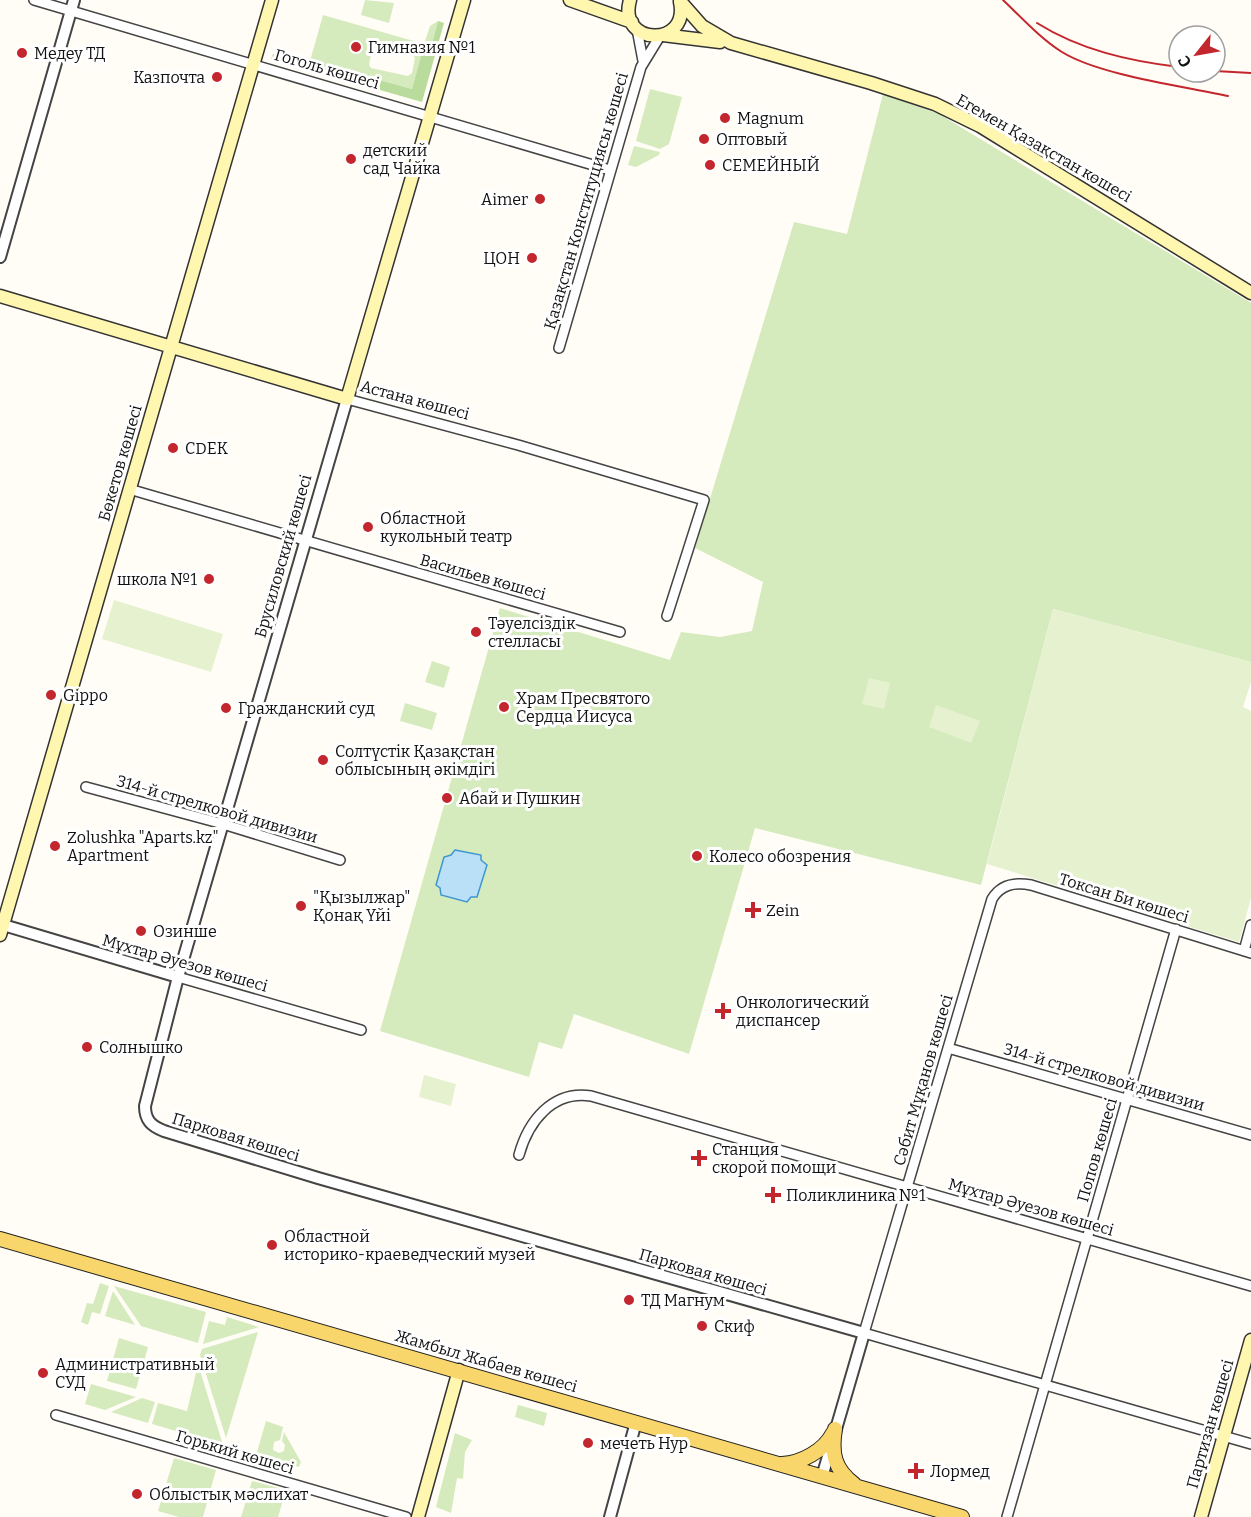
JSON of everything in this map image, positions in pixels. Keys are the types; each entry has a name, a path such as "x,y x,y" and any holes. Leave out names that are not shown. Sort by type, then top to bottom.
{"main road":[{"name":"Бөкетов көшесі","path":"1,928 272,0"},
{"name":"Брусиловский көшесі","path":"347,399 464,0"},
{"path":"570,0 593,2 645,34 730,43"},
{"path":"630,0 628,10 634,26"},
{"path":"661,35 677,24 681,14 680,1"},
{"name":"Егемен Қазақстан көшесі","path":"680,1 702,26 730,43 871,83 950,110 980,126 1251,293"},
{"name":"Астана көшесі","path":"0,296 347,399"},
{"path":"0,899 16,881"},
{"name":"Жамбыл Жабаев көшесі","path":"0,1239 962,1517"},
{"name":"Партизан көшесі","path":"1201,1517 1251,1340"},
{"path":"418,1517 459,1370"},
{"path":"778,1464 797,1461 818,1450 827,1443 835,1429"},
{"path":"835,1429 832,1449 836,1465 848,1479 863,1489"}],"street":[{"name":"Гоголь көшесі","path":"34,0 73,5 253,64 432,115 610,170"},
{"path":"0,257 73,5"},
{"name":"Қазақстан Конституциясы көшесі","path":"634,26 643,61"},
{"name":"Қазақстан Конституциясы көшесі","path":"559,348 643,61 661,35"},
{"name":"Брусиловский көшесі","path":"149,1122 145,1106 178,977 347,399"},
{"name":"Астана көшесі","path":"347,399 518,445 704,500 667,616"},
{"name":"Васильев көшесі","path":"129,489 304,542 620,632"},
{"name":"314-й стрелковой дивизии","path":"86,787 223,824 340,860"},
{"name":"Токсан Би көшесі","path":"992,899 1005,886 1024,884 1248,952"},
{"name":"Сәбит Мұқанов көшесі","path":"822,1476 992,899"},
{"path":"1248,952 1251,925"},
{"name":"Мұхтар Әуезов көшесі","path":"1,928 361,1030"},
{"name":"Попов көшесі","path":"1007,1517 1176,929"},
{"name":"314-й стрелковой дивизии","path":"948,1048 1251,1135"},
{"name":"Мұхтар Әуезов көшесі","path":"519,1155 527,1131 544,1110 565,1097 584,1095 1251,1286"},
{"name":"Парковая көшесі","path":"149,1122 164,1131 318,1178 1251,1444"},
{"name":"Горький көшесі","path":"56,1415 406,1517"},
{"path":"610,1517 636,1422"}],"green space":[{"path":"365,0 394,3 389,23 361,15"},
{"path":"323,15 424,44 430,26 438,21 430,51 423,50 412,89 310,61","holes":["376,47 413,55 415,58 412,73 408,76 371,68 369,65 372,49"]},
{"path":"438,21 444,23 422,102 271,59 273,54 309,64 310,61 412,89 423,49 430,51"},
{"path":"650,89 682,97 669,144 660,149 636,141"},
{"path":"883,94 939,114 1251,303 1251,662 1053,609 981,885 755,828 689,1054 574,1014 562,1049 539,1042 529,1077 380,1031 500,608 670,660 681,632 720,637 752,631 763,582 695,548 794,222 847,234"},
{"path":"634,146 660,152 659,155 636,167 628,165"},
{"path":"114,600 223,634 211,672 102,639"},
{"path":"1053,609 1251,662 1251,682 1243,707 1251,711 1251,898 1239,942 987,864"},
{"path":"432,661 450,667 444,688 425,682"},
{"path":"869,678 890,683 884,709 862,704"},
{"path":"405,703 437,713 432,730 400,721"},
{"path":"936,705 980,721 971,743 929,727"},
{"path":"424,1075 456,1084 451,1106 419,1097"},
{"path":"100,1283 109,1286 100,1314 92,1312 88,1325 81,1322 87,1303 93,1304"},
{"path":"114,1286 206,1312 198,1343 141,1326"},
{"path":"113,1291 135,1325 105,1316"},
{"path":"227,1317 259,1327 203,1344 209,1321 225,1325"},
{"path":"258,1332 226,1438 200,1355 202,1349"},
{"path":"119,1338 148,1347 136,1389 107,1381"},
{"path":"198,1364 223,1445 152,1424 158,1403 187,1411"},
{"path":"91,1384 136,1397 105,1410 85,1404"},
{"path":"142,1398 155,1402 148,1423 111,1412"},
{"path":"518,1405 547,1413 544,1426 515,1417"},
{"path":"266,1421 283,1427 280,1440 274,1442 273,1450 279,1453 284,1451 285,1445 282,1441 284,1432 301,1462 299,1467 257,1452"},
{"path":"455,1433 472,1440 465,1452 463,1479 457,1478 451,1513 436,1507"},
{"path":"174,1458 216,1470 203,1517 179,1517 158,1511"},
{"path":"252,1481 286,1490 278,1517 241,1517"}],"water":[{"path":"455,850 481,855 481,860 487,865 477,897 471,897 467,902 441,895 440,888 436,885 444,857 451,855"}],"railway":[{"path":"1003,0 1031,28 1062,52 1078,60 1119,73 1228,96"},
{"path":"1037,23 1070,40 1105,53 1167,65"},
{"path":"1227,72 1251,73"}],"place":[{"name":"Гимназия №1","path":"356,47"},
{"name":"Медеу ТД","path":"22,53"},
{"name":"Казпочта","path":"217,77"},
{"name":"Magnum","path":"725,118"},
{"name":"Оптовый","path":"704,139"},
{"name":"детский сад Чайка","path":"351,159"},
{"name":"СЕМЕЙНЫЙ","path":"710,165"},
{"name":"Aimer","path":"540,199"},
{"name":"ЦОН","path":"532,258"},
{"name":"CDEK","path":"173,448"},
{"name":"Областной кукольный театр","path":"368,527"},
{"name":"школа №1","path":"209,579"},
{"name":"Тәуелсіздік стелласы","path":"476,632"},
{"name":"Gippo","path":"51,695"},
{"name":"Храм Пресвятого Сердца Иисуса","path":"504,707"},
{"name":"Гражданский суд","path":"226,708"},
{"name":"Солтүстік Қазақстан облысының әкімдігі","path":"323,760"},
{"name":"Абай и Пушкин","path":"447,798"},
{"name":"Zolushka \"Aparts.kz\" Apartment","path":"55,846"},
{"name":"Колесо обозрения","path":"697,856"},
{"name":"\"Қызылжар\" Қонақ Үйі","path":"301,906"},
{"name":"Zein","path":"753,910"},
{"name":"Озинше","path":"141,931"},
{"name":"Онкологический диспансер","path":"723,1011"},
{"name":"Солнышко","path":"87,1047"},
{"name":"Станция скорой помощи","path":"699,1158"},
{"name":"Поликлиника №1","path":"773,1195"},
{"name":"Oбластной историко-краеведческий музей","path":"272,1245"},
{"name":"ТД Магнум","path":"629,1300"},
{"name":"Скиф","path":"702,1326"},
{"name":"Административный СУД","path":"43,1373"},
{"name":"мечеть Нур","path":"588,1443"},
{"name":"Лормед","path":"916,1471"},
{"name":"Облыстық мәслихат","path":"137,1494"}]}
